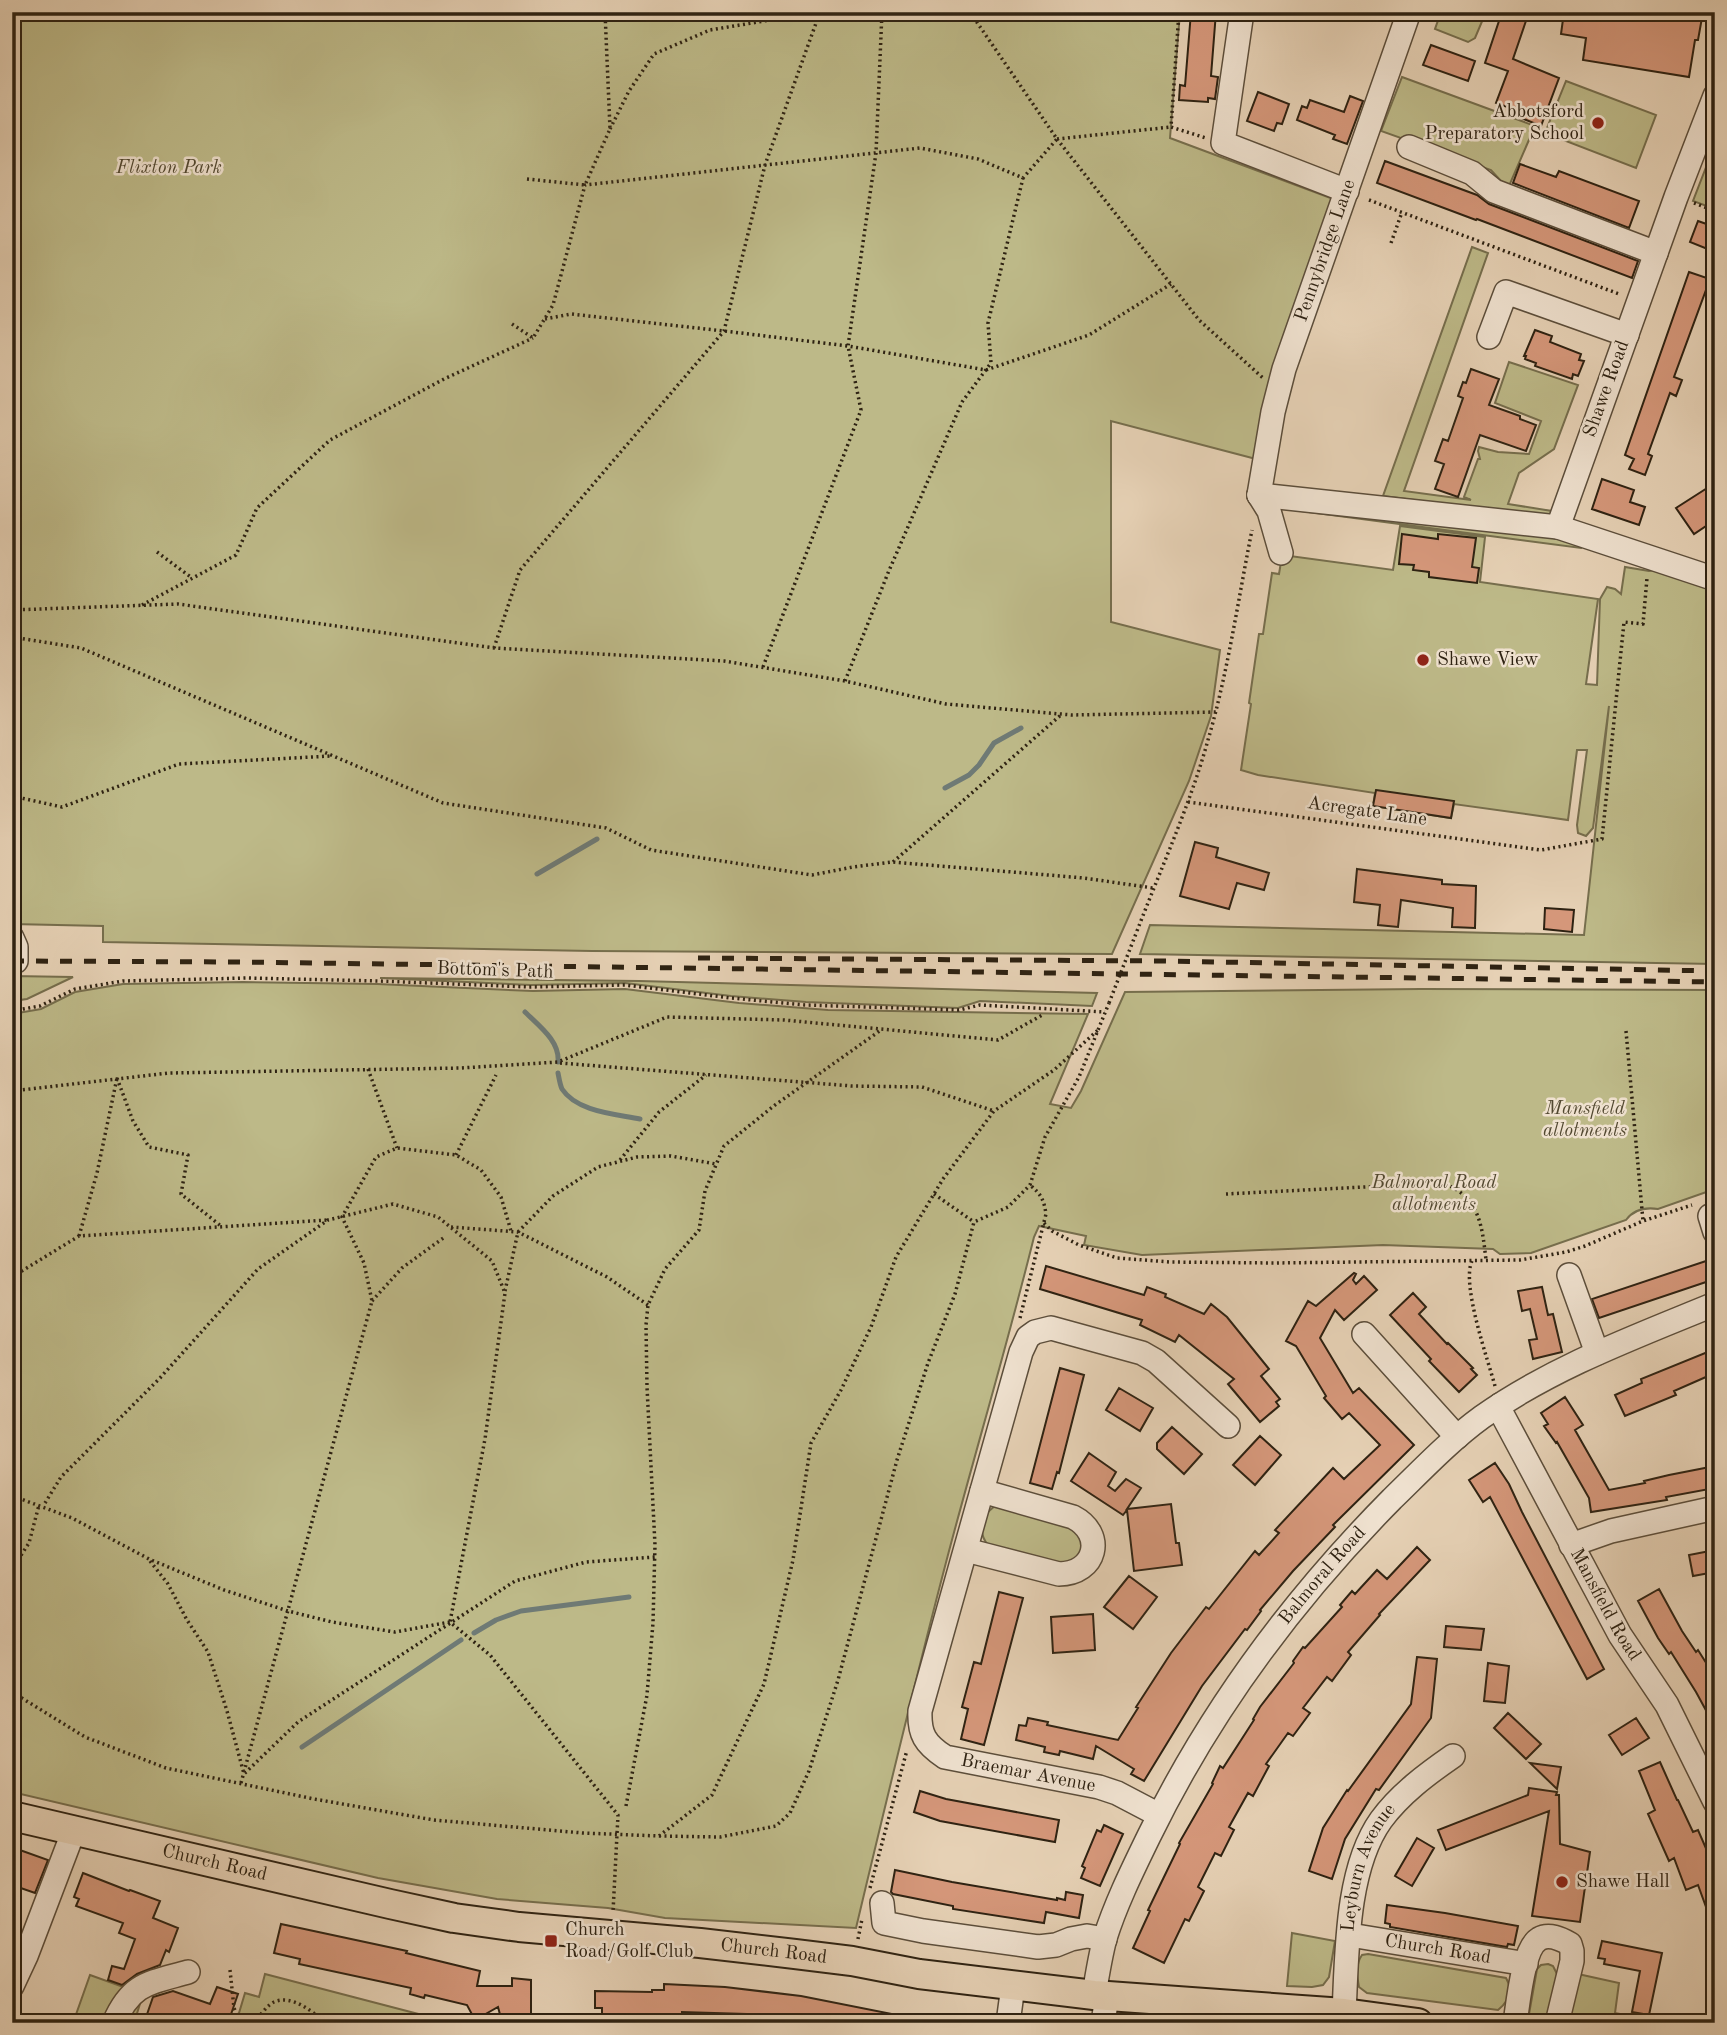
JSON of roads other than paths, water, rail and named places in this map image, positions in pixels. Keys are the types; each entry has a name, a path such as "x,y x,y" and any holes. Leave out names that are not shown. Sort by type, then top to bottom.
{"main road":[{"name":"Church Road","path":"12,1816 454,1918 852,1961 919,1974 1013,1986 1101,2005 1343,2013 1418,2023"}],"street":[{"path":"1242,12 1223,144 1358,196"},
{"name":"Pennybridge Lane","path":"1259,495 1278,391 1358,196 1409,12"},
{"name":"Shawe Road","path":"1558,527 1715,96"},
{"path":"1409,147 1472,173 1494,191 1656,253"},
{"path":"1489,337 1506,292 1627,335"},
{"path":"1259,495 1558,527 1715,579"},
{"path":"1259,495 1269,511 1281,553"},
{"path":"1569,1275 1597,1353"},
{"name":"Balmoral Road","path":"1101,2005 1105,1939 1160,1815 1193,1753 1223,1706 1288,1616 1332,1563 1373,1518 1457,1437 1500,1405 1597,1353 1715,1304"},
{"path":"982,1491 1073,1517 1082,1522 1093,1540 1093,1550 1087,1562 1079,1570 1059,1574 966,1550 982,1491 1021,1352 1028,1337 1035,1332 1051,1328 1142,1353 1156,1361 1228,1426"},
{"path":"1364,1335 1457,1437"},
{"name":"Mansfield Road","path":"1500,1405 1502,1414 1571,1545 1620,1635 1667,1705 1715,1802"},
{"path":"1571,1545 1611,1531 1715,1508"},
{"name":"Braemar Avenue","path":"966,1550 920,1711 922,1734 936,1751 946,1757 1100,1787 1160,1815"},
{"name":"Leyburn Avenue","path":"1343,2013 1357,1877 1366,1846 1381,1820 1395,1803 1453,1755"},
{"path":"12,1986 74,1830"},
{"path":"871,1905 884,1923 923,1931 1047,1947 1079,1937 1105,1939"},
{"name":"Church Road","path":"1350,1935 1526,1964"},
{"path":"1515,2023 1531,1947 1538,1939 1548,1936 1560,1938 1570,1944 1572,1951 1557,2023"},
{"path":"114,2023 131,1993 148,1983 188,1972"},
{"path":"1007,2023 1013,1986"}],"waterway":[{"path":"945,788 969,775 994,743 1021,728"},
{"path":"537,874 597,839"},
{"path":"525,1012 542,1028 556,1047 558,1062"},
{"path":"558,1073 562,1089 577,1103 598,1111 640,1119"},
{"path":"474,1633 496,1620 521,1611 629,1597"},
{"path":"302,1747 461,1640"}],"railway":[{"path":"698,958 1162,961 1715,971"},
{"path":"12,961 1715,982"}],"place":[{"name":"Abbotsford Preparatory School","path":"1598,123"},
{"name":"Shawe View","path":"1423,660"},
{"name":"Shawe Hall","path":"1562,1882"},
{"name":"Church Road/Golf Club","path":"551,1941"}],"park label":[{"name":"Flixton Park","path":"169,168"},
{"name":"Mansfield allotments","path":"1585,1120"},
{"name":"Balmoral Road allotments","path":"1434,1194"}]}
